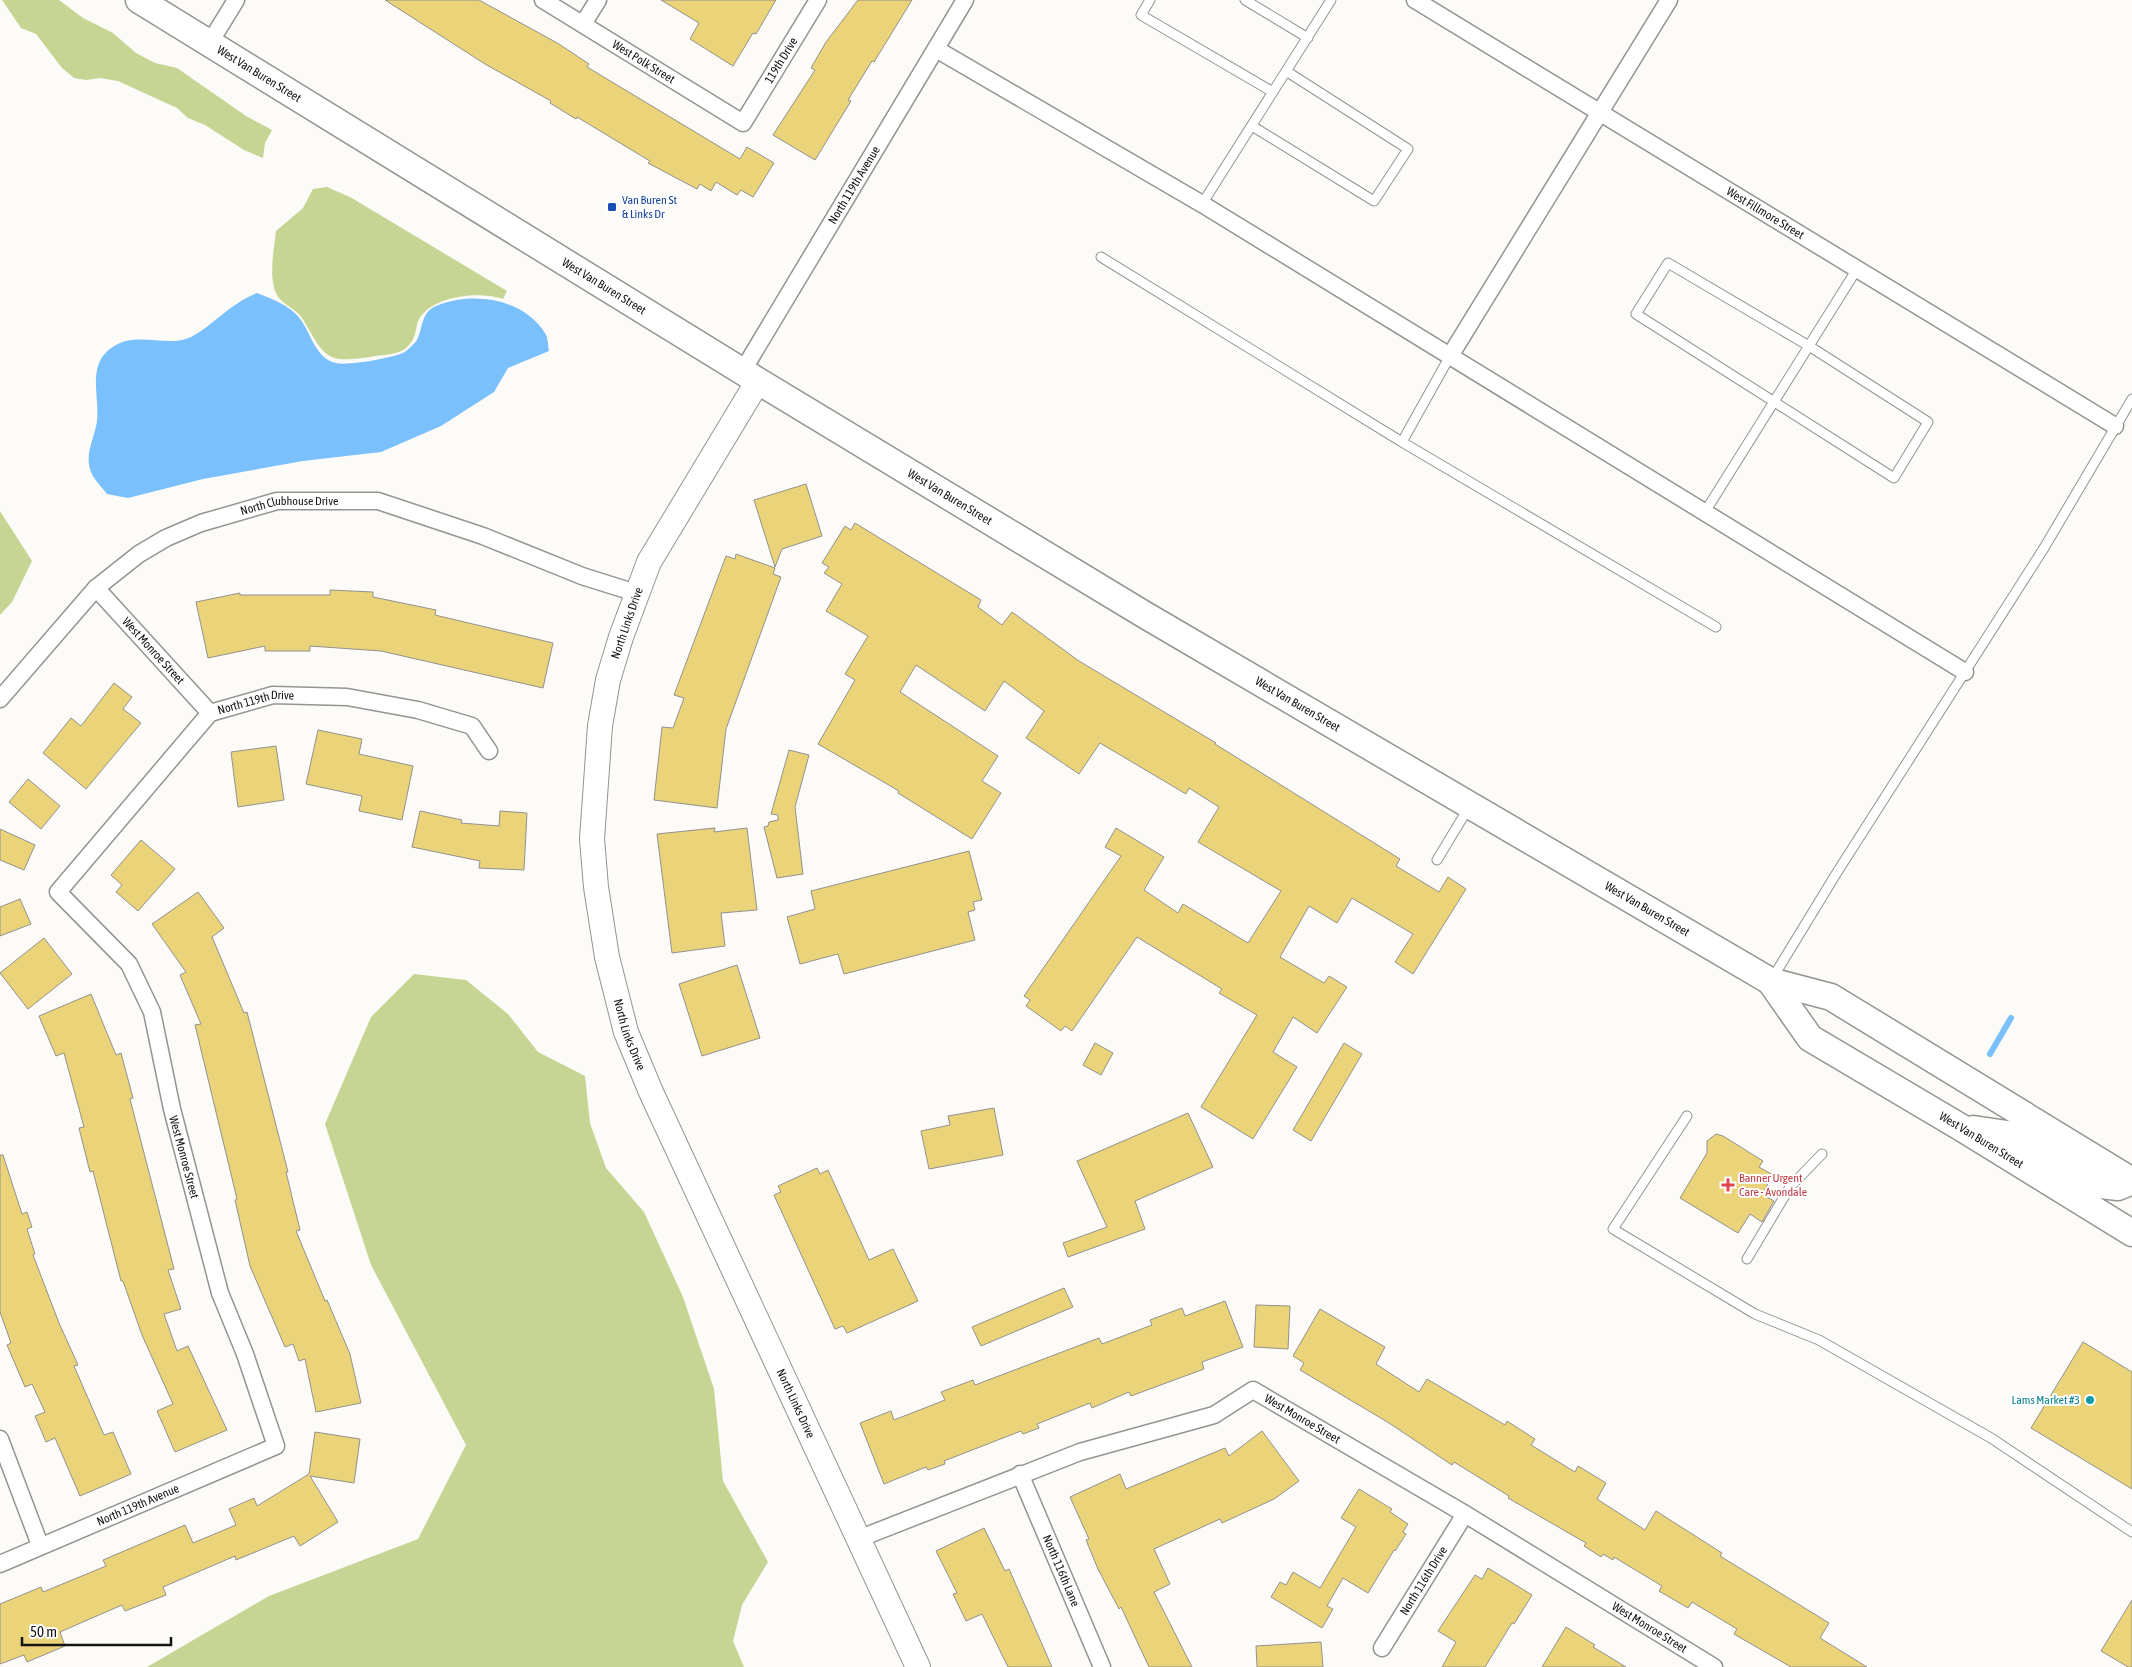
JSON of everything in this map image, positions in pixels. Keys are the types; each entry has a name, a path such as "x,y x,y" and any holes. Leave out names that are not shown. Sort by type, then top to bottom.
{"main road":[{"name":"West Van Buren Street","path":"139,0 750,376 1145,615 1770,981 1831,997 2132,1181"},
{"name":"West Van Buren Street","path":"1770,981 1810,1038 2129,1228"},
{"path":"1962,1128 2021,1136 2101,1185 2118,1187 2132,1181"}],"street":[{"path":"209,44 236,0"},
{"name":"West Polk Street","path":"543,0 743,123"},
{"path":"583,24 598,0"},
{"name":"119th Drive","path":"743,123 818,0"},
{"name":"North 119th Avenue","path":"750,376 965,0"},
{"name":"West Fillmore Street","path":"1415,0 2115,426"},
{"path":"1450,356 1669,0"},
{"path":"936,49 1202,204 1965,672"},
{"name":"North Links Drive","path":"750,376 662,538 636,593 608,680 600,726 592,839 607,956 626,1032 651,1092 918,1667"},
{"name":"North Clubhouse Drive","path":"0,699 96,588 139,554 166,538 200,523 278,501 322,499 378,501 483,536 582,576 636,593"},
{"name":"West Monroe Street","path":"96,588 210,713"},
{"name":"North 119th Drive","path":"58,892 210,713 273,695 347,697 418,710 472,726 489,751"},
{"name":"West Monroe Street","path":"58,892 129,964 152,1012 172,1110 220,1293 245,1354 276,1446"},
{"name":"West Monroe Street","path":"858,1538 1080,1452 1214,1415 1253,1390 1465,1514 1714,1667"},
{"path":"0,1439 40,1546"},
{"name":"North 119th Avenue","path":"0,1564 276,1446"},
{"name":"North 116th Lane","path":"1020,1474 1102,1667"},
{"name":"North 116th Drive","path":"1382,1648 1465,1514"}],"lane":[{"path":"1150,0 1141,15 1273,92"},
{"path":"1244,0 1308,38"},
{"path":"1202,204 1308,38 1330,0"},
{"path":"1252,126 1374,201 1408,150 1286,71"},
{"path":"1101,257 1402,442 1716,627"},
{"path":"1668,262 1809,346 1928,422 1894,478 1636,314 1668,262"},
{"path":"1705,512 1857,269"},
{"path":"1402,442 1450,356"},
{"path":"1770,981 2044,548 2132,399"},
{"path":"1437,860 1470,804"},
{"path":"1687,1116 1613,1230 1755,1314 1820,1340 1991,1438 2132,1532"},
{"path":"1747,1259 1790,1187 1822,1154"}],"green space":[{"path":"2,0 59,0 83,18 113,33 136,53 155,63 177,68 246,116 272,130 265,143 263,158 244,150 205,125 188,118 177,108 118,81 100,78 86,80 74,78 62,68 36,34 21,28"},
{"path":"327,187 350,197 507,291 503,299 472,295 437,303 421,316 413,340 405,349 399,352 346,359 337,359 329,356 317,343 300,315 279,298 275,291 272,275 276,231 303,208 313,189"},
{"path":"0,511 32,561 12,602 0,615"},
{"path":"414,974 466,980 508,1014 538,1052 585,1076 590,1123 606,1168 644,1212 683,1297 714,1389 723,1481 768,1562 742,1605 733,1641 744,1667 147,1667 269,1596 418,1539 466,1445 371,1265 325,1124 371,1017"}],"water":[{"path":"257,293 292,310 305,326 319,351 329,361 336,363 370,361 403,353 417,340 425,316 431,309 450,301 465,299 496,301 524,312 545,333 549,351 508,368 494,392 441,426 381,452 303,461 203,479 128,498 107,494 95,479 89,463 89,451 97,421 96,380 100,360 106,352 125,341 173,341 191,337 230,308"}],"building":[{"path":"385,0 479,0 559,44 589,64 587,67 740,159 747,147 774,163 753,197 741,190 737,195 716,182 711,191 700,184 697,189 648,163 650,161 577,117 576,119 550,103 551,101 485,64"},
{"path":"661,0 776,0 756,34 753,33 733,66 690,39 699,23"},
{"path":"858,0 912,0 848,100 851,101 815,160 773,135 815,70 811,68 826,42"},
{"path":"806,484 822,536 782,549 775,567 754,500"},
{"path":"855,523 981,600 978,607 1002,625 1012,612 1079,661 1216,743 1400,859 1396,866 1439,892 1448,877 1466,889 1413,974 1395,962 1413,934 1352,898 1337,923 1309,906 1280,957 1324,983 1329,976 1347,987 1317,1033 1293,1017 1273,1052 1297,1067 1253,1139 1201,1107 1257,1015 1219,993 1222,989 1137,937 1072,1031 1065,1026 1061,1031 1026,1006 1030,1000 1024,996 1121,856 1105,847 1116,828 1164,857 1144,890 1178,913 1183,904 1248,943 1281,891 1198,842 1219,807 1189,788 1186,794 1100,743 1079,774 1026,738 1044,711 1004,681 985,711 916,665 900,692 998,756 982,781 1001,793 972,839 898,793 899,791 818,744 855,680 845,674 868,636 826,611 842,584 824,573 829,567 822,563 845,526 851,530"},
{"path":"736,554 775,568 773,574 781,577 726,729 717,808 654,800 662,727 673,728 684,698 674,695 726,556 735,559"},
{"path":"330,590 373,592 373,597 436,610 435,615 553,643 543,688 381,651 310,646 310,651 265,651 265,646 208,658 196,602 240,593 240,595 330,595"},
{"path":"114,683 132,697 123,709 141,723 86,789 43,753 71,718 81,726"},
{"path":"318,730 362,739 359,754 413,766 402,820 359,811 362,796 306,784"},
{"path":"276,746 284,800 238,807 231,752"},
{"path":"789,750 809,755 795,807 803,874 777,878 764,827 768,826 769,822 778,820 778,815 771,814"},
{"path":"28,779 60,806 41,829 9,802"},
{"path":"420,811 462,820 461,823 499,826 500,811 527,813 524,870 479,868 480,861 412,847"},
{"path":"715,828 714,832 747,828 757,910 721,913 725,946 672,953 657,834"},
{"path":"0,829 35,845 24,870 0,860"},
{"path":"141,840 175,869 138,911 116,892 122,885 111,875"},
{"path":"969,851 982,900 973,902 975,910 968,912 975,940 844,974 838,954 800,964 787,917 815,909 811,891"},
{"path":"198,892 224,928 212,937 244,1013 247,1012 288,1172 286,1172 300,1230 296,1231 325,1301 327,1300 350,1354 361,1403 316,1412 305,1359 299,1361 293,1344 285,1347 250,1266 235,1200 237,1199 195,1025 201,1024 180,975 186,972 152,924"},
{"path":"20,899 31,924 0,936 0,907"},
{"path":"44,938 72,974 28,1009 0,973"},
{"path":"737,965 760,1038 702,1056 679,984"},
{"path":"91,994 116,1055 121,1053 133,1098 130,1099 174,1269 168,1270 181,1309 164,1314 177,1351 188,1346 227,1430 175,1452 157,1411 173,1404 142,1335 123,1281 121,1281 93,1171 90,1172 79,1128 84,1127 64,1053 56,1056 39,1016"},
{"path":"1095,1043 1113,1053 1101,1075 1083,1065"},
{"path":"1344,1043 1362,1054 1311,1141 1293,1130"},
{"path":"994,1108 1003,1155 929,1169 921,1131 950,1125 948,1116"},
{"path":"1188,1113 1213,1167 1135,1201 1145,1229 1068,1257 1063,1243 1107,1227 1077,1161"},
{"name":"Banner Urgent Care - Avondale","path":"1716,1134 1723,1136 1763,1161 1759,1167 1773,1175 1762,1194 1774,1201 1762,1222 1750,1214 1738,1233 1680,1198 1707,1153 1707,1141"},
{"path":"0,1155 3,1155 22,1214 27,1212 32,1227 27,1229 35,1254 33,1255 59,1323 78,1365 74,1366 104,1435 113,1432 131,1474 80,1496 55,1438 46,1442 35,1416 45,1412 32,1384 25,1387 7,1345 11,1343 0,1312"},
{"path":"817,1168 820,1174 828,1170 869,1260 893,1249 918,1301 847,1333 843,1326 835,1329 774,1195 781,1192 778,1186"},
{"path":"1064,1288 1073,1307 981,1346 972,1327"},
{"path":"1225,1301 1243,1347 1202,1362 1204,1369 1131,1396 1129,1392 1092,1408 1090,1403 1037,1424 1039,1428 1023,1434 1021,1431 944,1461 945,1464 928,1470 926,1467 884,1484 860,1423 891,1411 894,1420 945,1400 941,1392 973,1380 975,1385 1099,1338 1102,1344 1152,1325 1150,1320 1182,1308 1185,1316"},
{"path":"1256,1305 1290,1306 1288,1349 1254,1347"},
{"path":"1320,1309 1385,1347 1376,1364 1419,1392 1427,1379 1505,1425 1507,1421 1535,1439 1531,1445 1575,1472 1578,1466 1606,1483 1597,1499 1645,1530 1656,1511 1722,1553 1720,1556 1829,1623 1820,1638 1867,1667 1791,1667 1734,1634 1737,1629 1692,1602 1688,1608 1659,1591 1662,1586 1614,1557 1613,1560 1603,1554 1601,1557 1584,1546 1586,1543 1508,1498 1509,1496 1454,1462 1452,1465 1389,1423 1300,1370 1304,1363 1293,1356"},
{"name":"Lams Market #3","path":"2083,1342 2132,1372 2132,1489 2031,1428"},
{"path":"1262,1431 1299,1481 1274,1499 1222,1523 1220,1519 1154,1549 1170,1584 1154,1592 1192,1667 1149,1667 1121,1607 1119,1609 1098,1569 1086,1540 1089,1539 1070,1497 1120,1474 1126,1489 1225,1448 1229,1456"},
{"path":"315,1432 360,1439 354,1483 310,1476 338,1522 300,1546 294,1536 236,1560 235,1556 163,1587 166,1595 125,1611 122,1605 60,1632 65,1646 27,1662 24,1655 0,1664 0,1604 41,1587 43,1592 106,1566 103,1560 185,1525 193,1543 236,1525 229,1509 254,1498 257,1506 309,1474"},
{"path":"1359,1489 1392,1509 1390,1512 1408,1524 1403,1532 1406,1534 1368,1593 1343,1578 1327,1606 1333,1609 1322,1628 1271,1597 1280,1582 1286,1585 1293,1572 1320,1588 1356,1527 1341,1518"},
{"path":"984,1528 1005,1571 1009,1569 1052,1667 1008,1667 982,1614 966,1621 953,1594 957,1593 936,1551"},
{"path":"1488,1568 1532,1595 1485,1667 1442,1667 1456,1642 1438,1631 1475,1575 1482,1579"},
{"path":"2132,1600 2132,1667 2128,1667 2101,1651"},
{"path":"1566,1627 1595,1645 1593,1647 1626,1667 1542,1667"},
{"path":"1321,1642 1323,1667 1257,1667 1256,1646"}],"waterway":[{"path":"1990,1054 2011,1018"}],"place":[{"name":"Van Buren St & Links Dr","path":"612,207"},
{"name":"Banner Urgent Care - Avondale","path":"1728,1185"},
{"name":"Lams Market #3","path":"2090,1400"}]}
